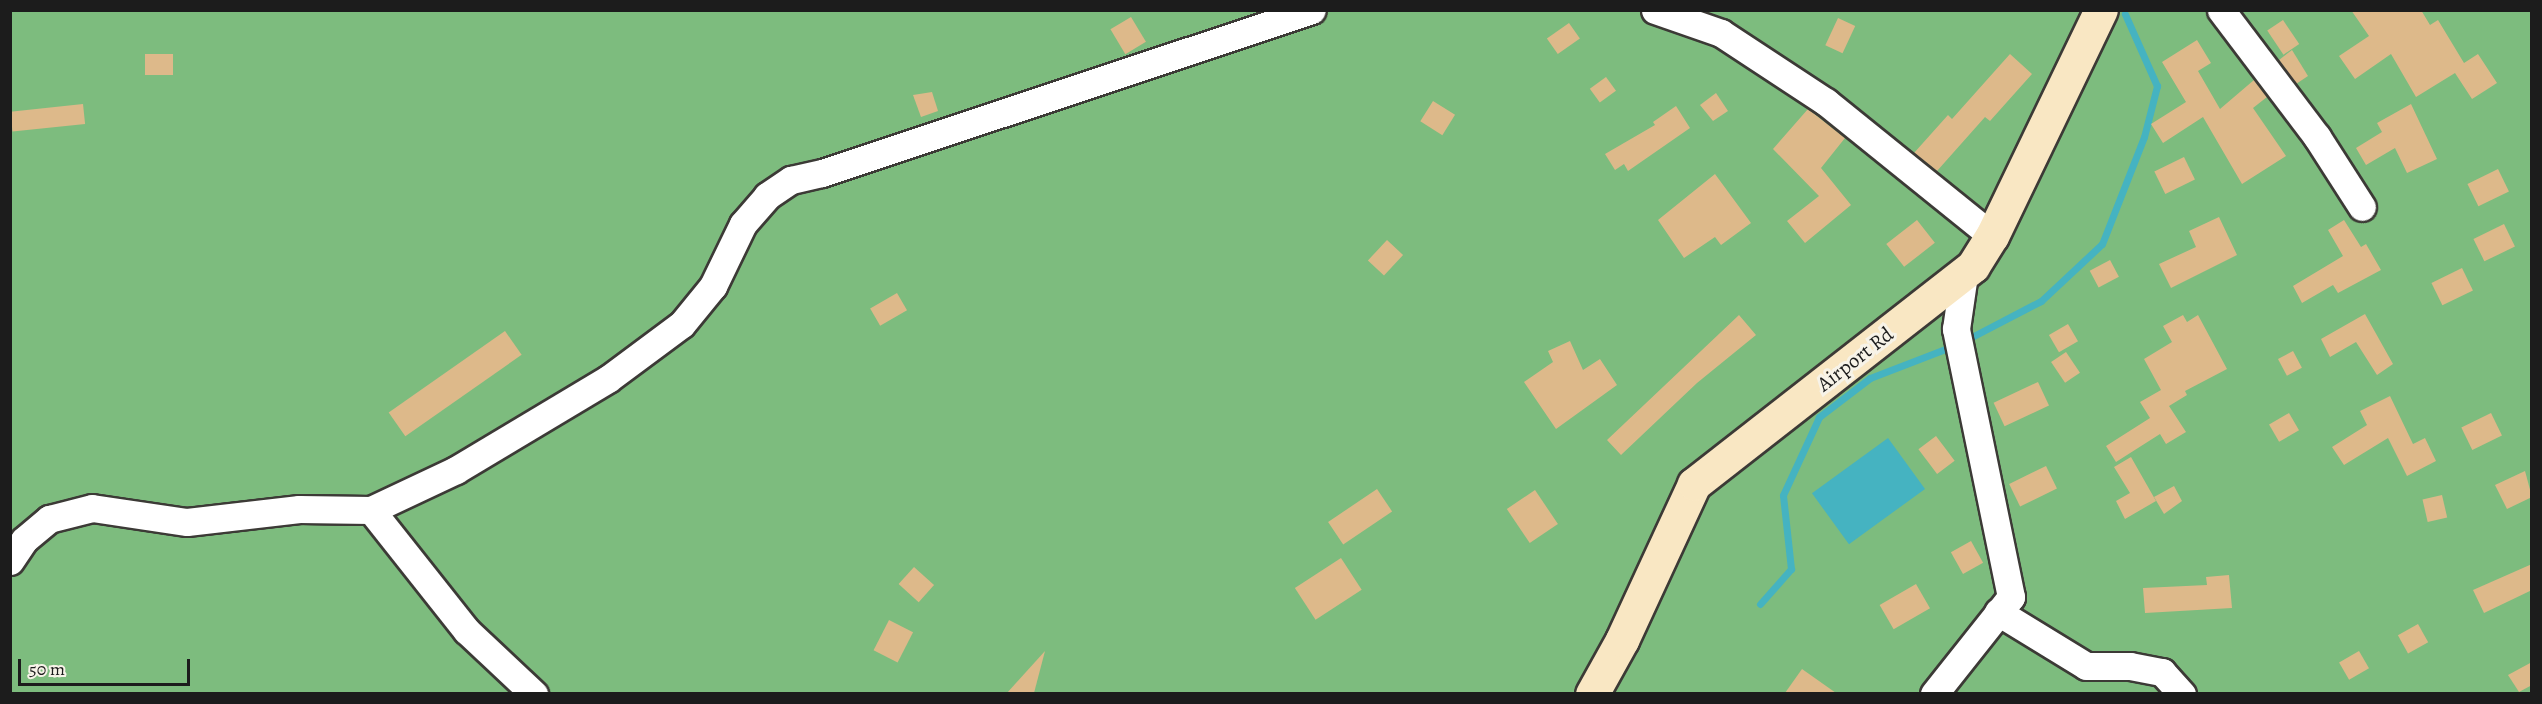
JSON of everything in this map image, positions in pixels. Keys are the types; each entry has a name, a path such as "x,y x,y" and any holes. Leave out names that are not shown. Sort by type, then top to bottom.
{"main road":[{"name":"Airport Rd","path":"1592,693 1622,640 1694,484 1964,274 1992,236 2101,10"}],"street":[{"path":"10,561 24,540 49,519 92,507 187,522 299,509 371,510 456,470 609,379 682,324 713,286 743,224 767,196 791,180 822,173 1312,10"},
{"path":"1655,10 1721,33 1826,102 1992,236"},
{"path":"2221,10 2317,137 2362,207"},
{"path":"1934,693 2011,597 1956,329 1964,274"},
{"path":"371,510 467,631 534,693"},
{"path":"1998,612 2086,666 2130,666 2162,672 2182,693"}],"green space":[{"path":"11,11 2531,11 2531,693 11,693"}],"water":[{"path":"1888,438 1925,489 1849,544 1812,493"}],"building":[{"path":"2351,10 2421,10 2430,25 2438,20 2464,63 2478,54 2497,83 2472,99 2455,73 2416,97 2391,54 2355,79 2339,56 2369,36"},
{"path":"1131,17 1146,42 1125,54 1110,29"},
{"path":"1838,18 1855,26 1843,53 1825,45"},
{"path":"2283,20 2299,44 2283,55 2267,31"},
{"path":"1569,23 1580,39 1558,54 1547,38"},
{"path":"2197,40 2211,63 2198,71 2220,109 2254,80 2267,97 2253,108 2286,156 2242,184 2203,117 2163,143 2151,124 2186,102 2162,62"},
{"path":"2292,50 2308,76 2296,84 2279,60"},
{"path":"145,54 173,54 173,75 145,75"},
{"path":"2010,54 2032,74 1990,121 1985,117 1937,171 1914,153 1948,115 1952,119"},
{"path":"1606,77 1616,91 1600,103 1590,89"},
{"path":"932,92 938,111 921,117 913,95"},
{"path":"1716,93 1728,111 1713,121 1700,105"},
{"path":"1433,101 1455,115 1442,135 1420,121"},
{"path":"83,104 85,124 12,132 10,112"},
{"path":"2411,104 2437,159 2407,173 2395,148 2366,165 2356,148 2382,132 2377,123"},
{"path":"1676,106 1690,128 1628,171 1624,164 1615,170 1605,154 1655,125 1653,122"},
{"path":"1808,109 1845,138 1821,168 1851,205 1805,243 1787,221 1819,196 1773,149"},
{"path":"2184,157 2195,179 2165,194 2154,171"},
{"path":"2498,169 2509,191 2478,206 2467,184"},
{"path":"1715,174 1751,223 1721,245 1715,237 1684,258 1658,220"},
{"path":"2219,217 2237,255 2171,288 2159,264 2196,247 2189,231"},
{"path":"1917,220 1935,243 1904,267 1886,244"},
{"path":"2344,220 2361,247 2366,244 2381,270 2338,293 2333,285 2302,303 2293,286 2343,256 2328,230"},
{"path":"2504,224 2515,246 2484,261 2473,239"},
{"path":"1387,240 1403,255 1384,275 1368,260"},
{"path":"2110,260 2119,277 2099,288 2090,271"},
{"path":"2462,268 2473,290 2442,305 2431,283"},
{"path":"897,293 907,310 880,326 870,308"},
{"path":"2365,314 2393,364 2377,375 2356,342 2330,357 2321,339"},
{"path":"1739,315 1756,335 1697,383 1621,455 1607,440"},
{"path":"2183,315 2187,322 2198,315 2227,369 2185,391 2187,395 2169,406 2186,432 2166,444 2160,434 2116,462 2106,446 2150,418 2140,402 2161,390 2144,359 2172,342 2163,326"},
{"path":"2068,324 2078,341 2059,352 2049,335"},
{"path":"505,331 522,355 405,436 389,412"},
{"path":"1570,341 1583,370 1600,359 1617,385 1556,429 1524,382 1553,362 1548,351"},
{"path":"2293,351 2302,368 2287,376 2278,359"},
{"path":"2066,352 2080,373 2065,383 2051,362"},
{"path":"2038,382 2049,406 2005,426 1994,403"},
{"path":"2390,396 2413,444 2425,438 2436,461 2407,476 2388,438 2344,465 2332,447 2367,425 2360,411"},
{"path":"2289,413 2299,430 2279,442 2269,424"},
{"path":"2491,413 2502,435 2472,450 2461,427"},
{"path":"1936,436 1955,461 1937,474 1918,449"},
{"path":"2131,457 2156,501 2125,519 2116,501 2130,493 2114,467"},
{"path":"2046,466 2057,488 2020,506 2009,484"},
{"path":"2525,471 2532,497 2507,509 2495,485"},
{"path":"2174,486 2182,501 2164,514 2154,497"},
{"path":"1377,489 1392,511 1343,544 1328,522"},
{"path":"1535,490 1558,524 1530,543 1507,509"},
{"path":"2442,495 2447,517 2428,522 2423,499"},
{"path":"1971,541 1983,563 1963,574 1951,552"},
{"path":"1341,558 1362,590 1316,620 1295,588"},
{"path":"2532,564 2532,590 2484,613 2473,590"},
{"path":"914,567 934,585 919,602 899,584"},
{"path":"2229,575 2232,608 2145,613 2143,588 2207,585 2206,577"},
{"path":"1916,584 1930,608 1894,629 1880,605"},
{"path":"889,620 913,632 898,663 874,650"},
{"path":"2418,624 2428,642 2408,654 2398,635"},
{"path":"1045,651 1034,693 1007,693"},
{"path":"2359,651 2369,668 2349,680 2339,662"},
{"path":"2532,662 2532,685 2519,692 2508,675"},
{"path":"1802,669 1836,693 1785,693"}],"waterway":[{"path":"1964,341 2041,301 2102,244 2144,137 2157,86 2125,14"},
{"path":"1760,604 1791,569 1783,495 1819,417 1870,378 1953,346"}]}
